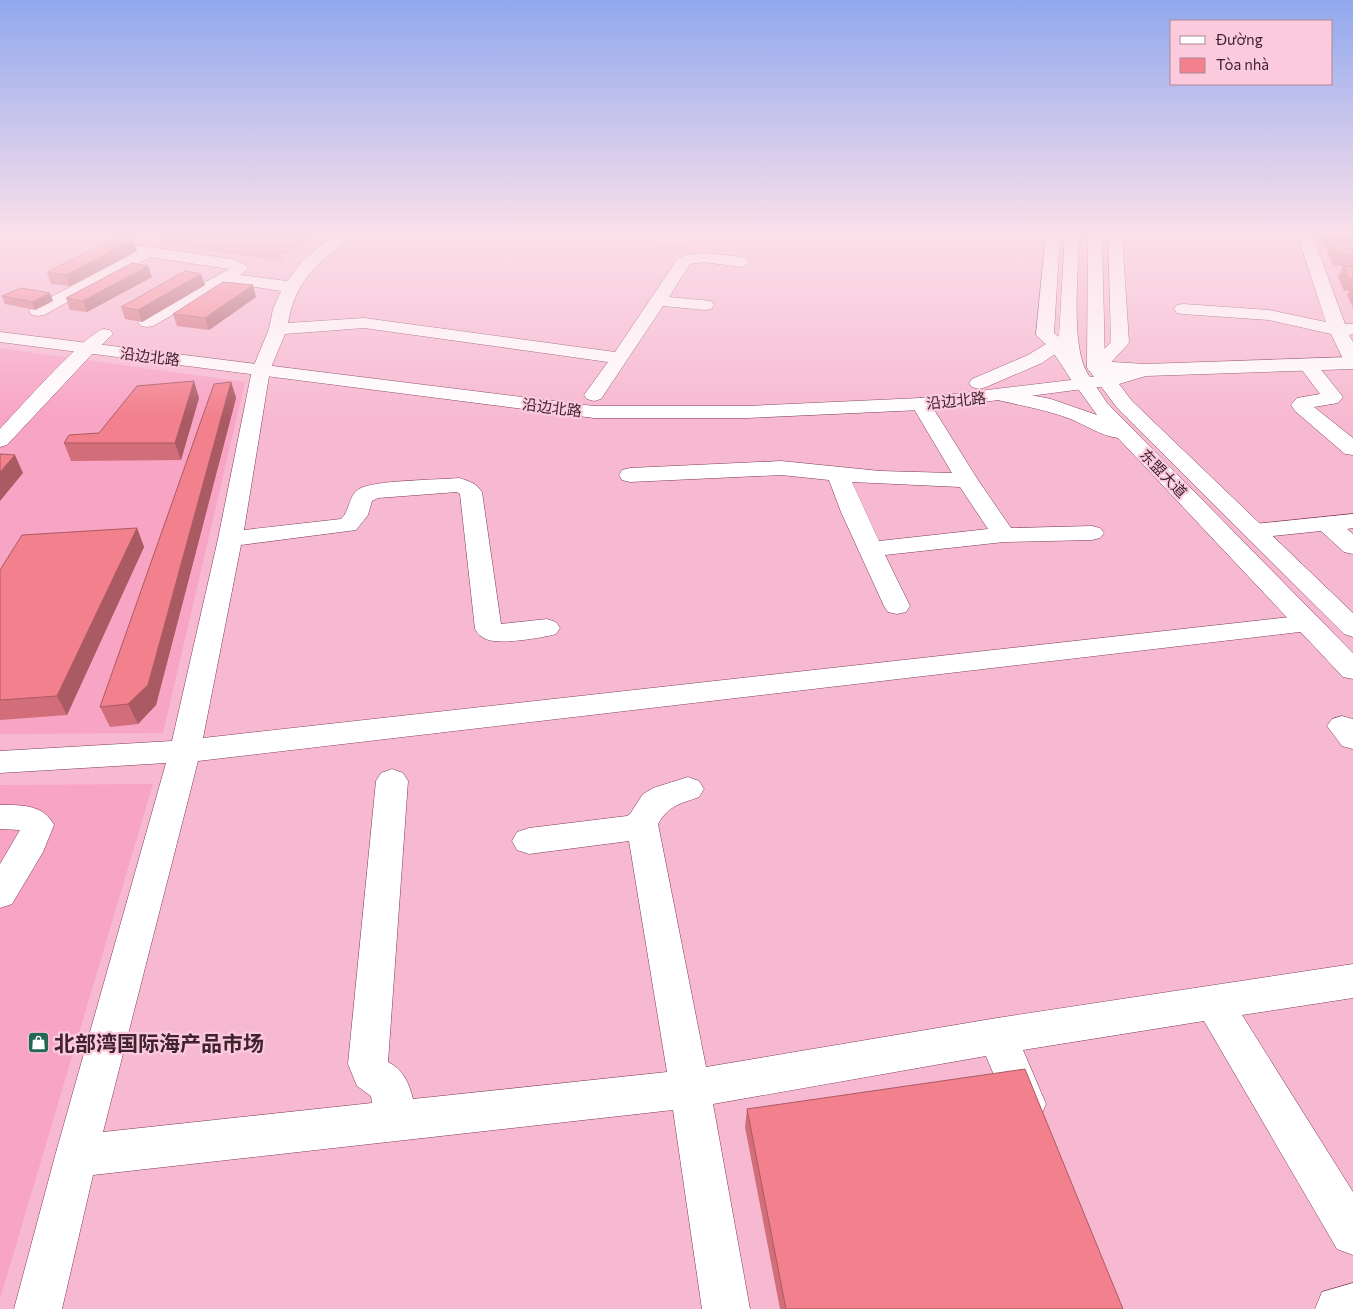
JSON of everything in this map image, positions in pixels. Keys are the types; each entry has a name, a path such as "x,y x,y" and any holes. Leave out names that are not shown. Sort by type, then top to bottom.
{"main road":[{"path":"38,311 68,295"},
{"path":"147,322 195,295"},
{"path":"38,1309 76,1156 185,751 268,351 288,295"},
{"path":"594,395 662,295"},
{"path":"1048,295 1045,335 1062,341"},
{"name":"东盟大道","path":"1066,295 1062,341 1090,375 1124,405 1353,628"},
{"path":"1090,375 1093,295"},
{"path":"1090,375 1120,343 1118,295"},
{"path":"1090,375 1145,370 1308,366 1353,362 1346,330 1331,295"},
{"path":"658,301 705,305"},
{"path":"1183,309 1278,316 1346,330"},
{"name":"沿边北路","path":"0,321 268,351 594,395 748,398 899,392 979,383 1090,375"},
{"path":"268,351 364,323 620,358"},
{"path":"0,441 88,348 104,334"},
{"name":"沿边北路","path":"0,337 88,348 268,351 594,412 746,412 921,404 1000,395 1090,375"},
{"path":"979,383 1035,359 1062,341"},
{"path":"1308,366 1333,397 1331,399 1304,402 1301,405 1302,407 1353,449"},
{"name":"东盟大道","path":"1090,375 1100,407 1353,670"},
{"path":"1000,395 1044,403 1077,414 1129,437"},
{"path":"921,404 967,480 1004,534"},
{"path":"630,475 781,468 880,478 967,480"},
{"path":"838,474 853,512 872,549 897,606"},
{"path":"230,539 348,525 358,515 360,499 366,493 374,491 459,485 468,488 471,492 488,629 496,633 547,628"},
{"path":"1254,531 1353,521"},
{"path":"1327,524 1353,547"},
{"path":"872,549 1004,534 1092,533"},
{"path":"0,762 185,751 1308,623"},
{"path":"392,781 368,1064 370,1073 375,1078 385,1082 391,1091 394,1122"},
{"path":"529,840 634,828 642,824 654,803 688,788"},
{"path":"0,818 26,818 38,826 31,843 0,894"},
{"path":"642,824 690,1089 726,1309"},
{"path":"76,1156 690,1089 996,1036 1214,1004 1353,981"},
{"path":"1214,1004 1353,1233"},
{"path":"996,1036 1040,1136"},
{"path":"1338,1309 1353,1306"}],"shaded area":[{"path":"0,348 245,382 163,733 0,734"},
{"name":"北部湾国际海产品市场","path":"153,784 0,1299 0,785"}],"building":[{"path":"4,295 46,295 32,302 2,296"},
{"path":"71,295 94,295 83,301 66,298"},
{"path":"142,295 164,295 138,310 121,307"},
{"path":"203,295 238,295 205,318 173,314"},
{"path":"194,381 175,443 64,443 69,435 99,433 137,386"},
{"path":"231,382 148,685 128,704 100,707 214,384"},
{"path":"0,454 15,455 0,472"},
{"path":"137,528 57,696 0,700 0,570 22,535"},
{"path":"1025,1069 1123,1309 786,1309 747,1109"}],"place":[{"name":"北部湾国际海产品市场","path":"38,1042"}]}
